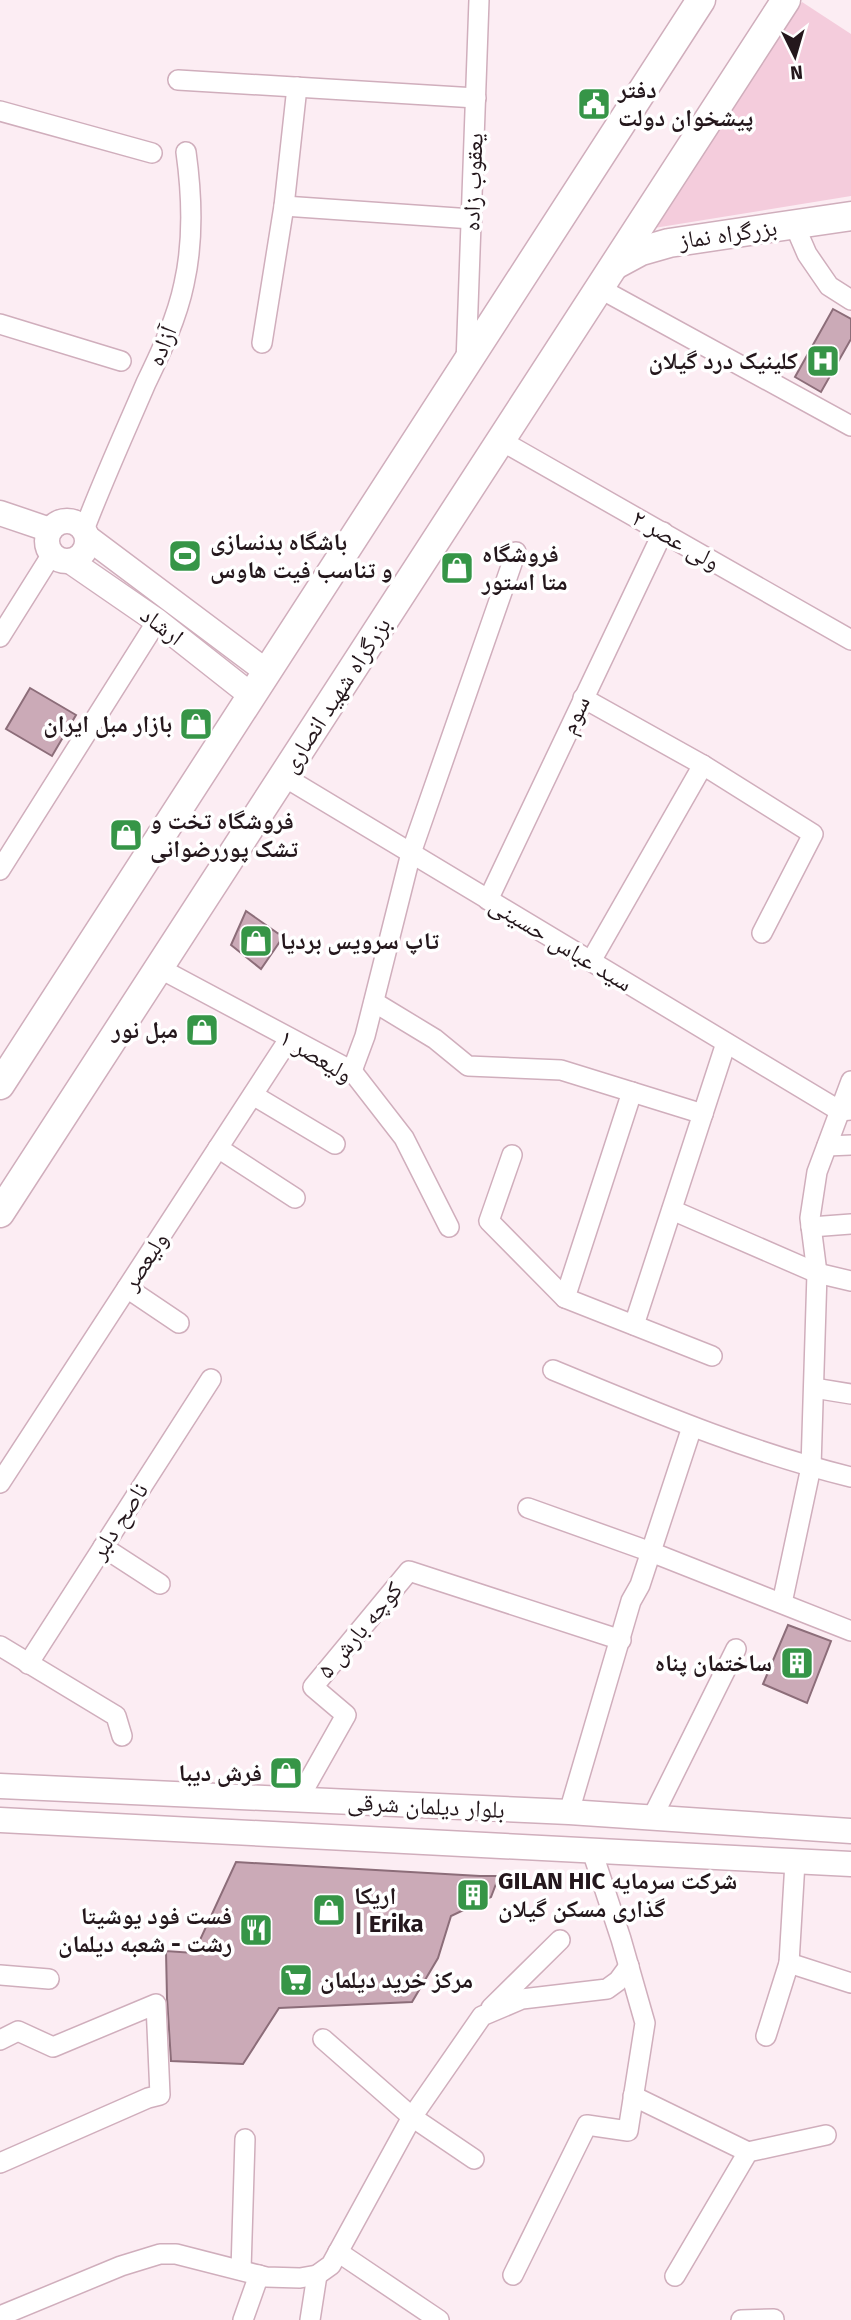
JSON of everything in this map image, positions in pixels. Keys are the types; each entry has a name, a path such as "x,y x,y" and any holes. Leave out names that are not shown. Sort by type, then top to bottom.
{"highway":[{"path":"0,1085 701,0"},
{"name":"بزرگراه شهید انصاری","path":"2,1210 786,0"},
{"name":"بزرگراه نماز","path":"605,279 631,255 664,244 851,216"}],"main road":[{"name":"ارشاد","path":"0,513 57,549 157,621 251,696"},
{"path":"67,521 80,525 85,533 86,550 76,559 57,549 55,525 67,521"},
{"name":"ارشاد","path":"85,533 267,672"},
{"name":"بلوار دیلمان شرقی","path":"0,1786 569,1812 851,1831"},
{"path":"569,1812 592,1851"},
{"name":"بلوار دیلمان شرقی","path":"0,1820 851,1864"}],"street":[{"name":"یعقوب زاده","path":"466,363 480,0"},
{"path":"178,80 476,98"},
{"path":"262,343 284,206 297,87"},
{"path":"0,111 152,153"},
{"name":"آزاده","path":"85,533 97,495 166,339 184,285 191,213 186,152"},
{"path":"284,206 472,219"},
{"path":"794,225 807,254 829,286 851,300"},
{"path":"605,279 851,426"},
{"path":"0,324 121,360"},
{"name":"ولی عصر ۲","path":"500,440 851,640"},
{"name":"سوم","path":"488,900 663,532"},
{"path":"0,637 57,549"},
{"path":"352,1071 365,1036 411,853 516,552"},
{"path":"0,870 157,621"},
{"path":"583,698 703,765 813,834 762,933"},
{"path":"590,961 703,765"},
{"name":"سید عباس حسینی","path":"283,776 845,1111"},
{"name":"ولیعصر ۱","path":"159,968 352,1071 404,1138 449,1227"},
{"path":"374,1002 435,1039 468,1066 561,1070 703,1114"},
{"name":"ولیعصر","path":"0,1483 289,1039"},
{"path":"634,1325 726,1042"},
{"path":"782,1603 811,1467 817,1273 810,1218 817,1172 845,1111 851,1081"},
{"path":"565,1298 632,1092"},
{"path":"253,1095 335,1144"},
{"path":"827,1146 851,1145"},
{"path":"218,1148 295,1198"},
{"path":"512,1155 489,1221 565,1298 712,1356"},
{"path":"672,1210 817,1273 851,1281"},
{"path":"811,1227 851,1224"},
{"path":"127,1288 179,1322"},
{"path":"552,1370 692,1427 811,1467 851,1477"},
{"name":"ناصح دلبر","path":"28,1664 211,1378"},
{"path":"814,1388 851,1394"},
{"path":"569,1812 631,1601 640,1586 692,1427"},
{"path":"528,1508 651,1552 851,1631"},
{"path":"103,1547 160,1584"},
{"name":"کوچه بارش ۵","path":"298,1800 346,1716 313,1687 409,1571 621,1640"},
{"path":"0,1646 116,1716 122,1736"},
{"path":"652,1818 736,1649"},
{"path":"513,2275 587,2125 628,2131 645,2022 592,1851"},
{"path":"765,2036 789,1963 795,1861"},
{"path":"13,2315 121,2266 160,2253 176,2254 250,2273 300,2278 317,2275 331,2265 412,2117 482,2016 560,1940"},
{"path":"789,1963 851,1983"},
{"path":"482,2016 522,1999 607,1989 618,1981 629,1966"},
{"path":"0,1975 49,1979"},
{"path":"0,2040 18,2031 53,2047 156,2004 160,2095 0,2163"},
{"path":"323,2039 412,2117 474,2159"},
{"path":"633,2096 748,2152 825,2135"},
{"path":"243,2320 250,2273 245,2139"},
{"path":"675,2276 748,2152"},
{"path":"338,2252 439,2320"},
{"path":"310,2320 317,2275"},
{"path":"741,2320 774,2319"}],"shaded area":[{"path":"802,2 851,34 851,196 648,229"}],"building":[{"path":"833,309 851,319 851,339 821,392 795,377"},
{"path":"30,688 76,715 52,756 6,729"},
{"name":"تاپ سرویس بردیا","path":"246,911 283,937 261,969 231,945"},
{"name":"ساختمان پناه","path":"788,1625 831,1641 807,1703 763,1684"},
{"name":"مرکز خرید دیلمان","path":"236,1862 499,1876 491,1897 451,1916 438,1958 412,2002 279,2008 243,2064 171,2061 166,1951 194,1953"}],"place":[{"name":"دفتر پیشخوان دولت","path":"594,104"},
{"name":"کلینیک درد گیلان","path":"823,361"},
{"name":"باشگاه بدنسازی و تناسب فیت هاوس","path":"185,556"},
{"name":"فروشگاه متا استور","path":"457,568"},
{"name":"بازار مبل ایران","path":"196,724"},
{"name":"فروشگاه تخت و تشک پوررضوانی","path":"126,835"},
{"name":"تاپ سرویس بردیا","path":"256,941"},
{"name":"مبل نور","path":"202,1030"},
{"name":"ساختمان پناه","path":"797,1663"},
{"name":"فرش دیبا","path":"286,1773"},
{"name":"GILAN HIC شرکت سرمایه گذاری مسکن گیلان","path":"473,1895"},
{"name":"اریکا | Erika","path":"329,1910"},
{"name":"فست فود یوشیتا رشت - شعبه دیلمان","path":"256,1930"},
{"name":"مرکز خرید دیلمان","path":"296,1980"}]}
